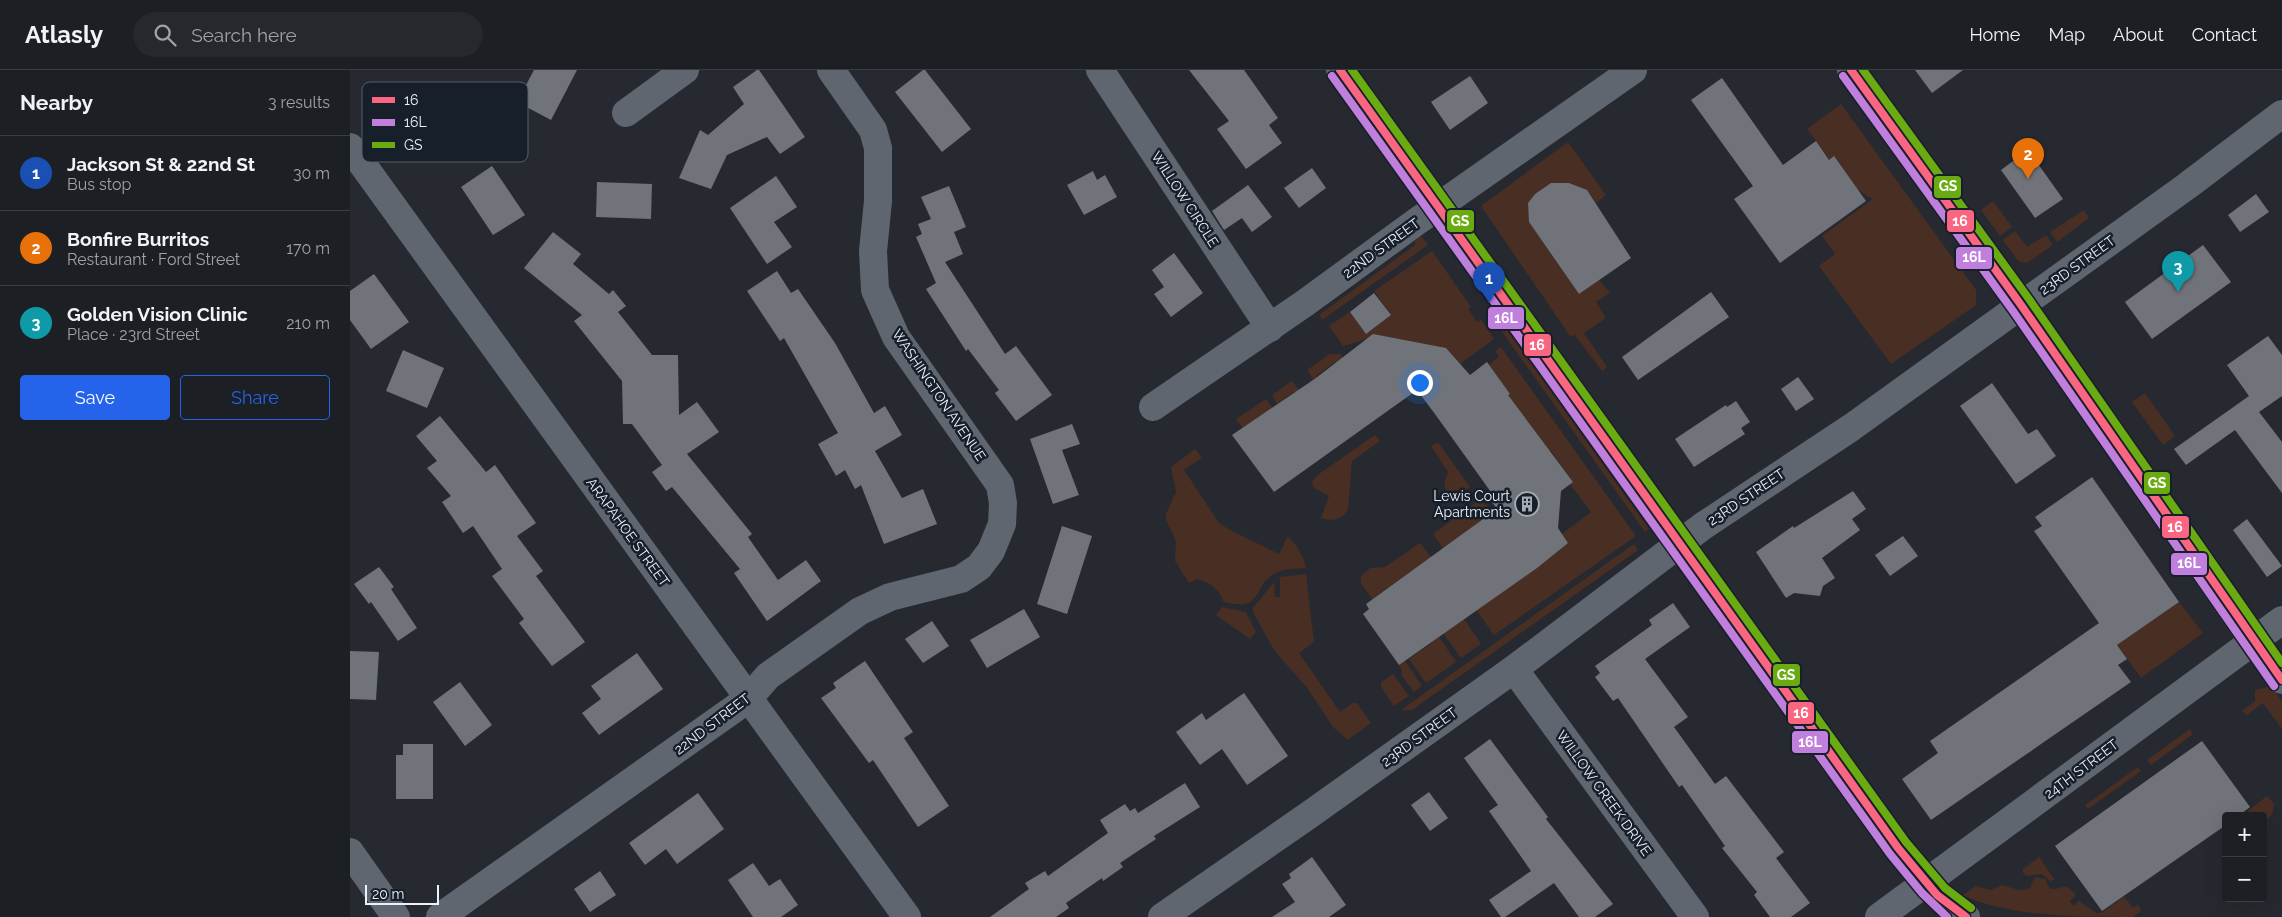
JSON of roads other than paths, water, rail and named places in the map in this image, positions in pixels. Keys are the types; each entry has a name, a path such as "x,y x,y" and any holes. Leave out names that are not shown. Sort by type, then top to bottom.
{"main road":[{"path":"1340,70 1898,848 1946,903 1966,917"},
{"path":"1851,70 2021,305 2253,641 2282,680"}],"street":[{"path":"626,113 685,70"},
{"name":"WASHINGTON AVENUE","path":"832,70 873,130 878,148 878,201 873,251 875,290 896,337 1000,485 1003,503 1002,524"},
{"name":"WILLOW CIRCLE","path":"1100,70 1270,328"},
{"name":"22ND STREET","path":"1154,407 1270,328 1632,70"},
{"name":"23RD STREET","path":"1162,917 1514,669 1681,543 1852,427 2187,186 2282,114"},
{"name":"ARAPAHOE STREET","path":"350,147 907,917"},
{"name":"22ND STREET","path":"440,917 748,698 768,676 860,611 890,598 961,578 979,567 991,551 1002,524"},
{"name":"24TH STREET","path":"1879,917 2282,620"},
{"name":"WILLOW CREEK DRIVE","path":"1514,669 1695,917"},
{"path":"350,852 396,917"}],"place":[{"name":"Bonfire Burritos","path":"2028,179"},
{"name":"Golden Vision Clinic","path":"2178,292"},
{"name":"Jackson St & 22nd St","path":"1489,303"},
{"name":"Lewis Court Apartments","path":"1527,504"}]}
